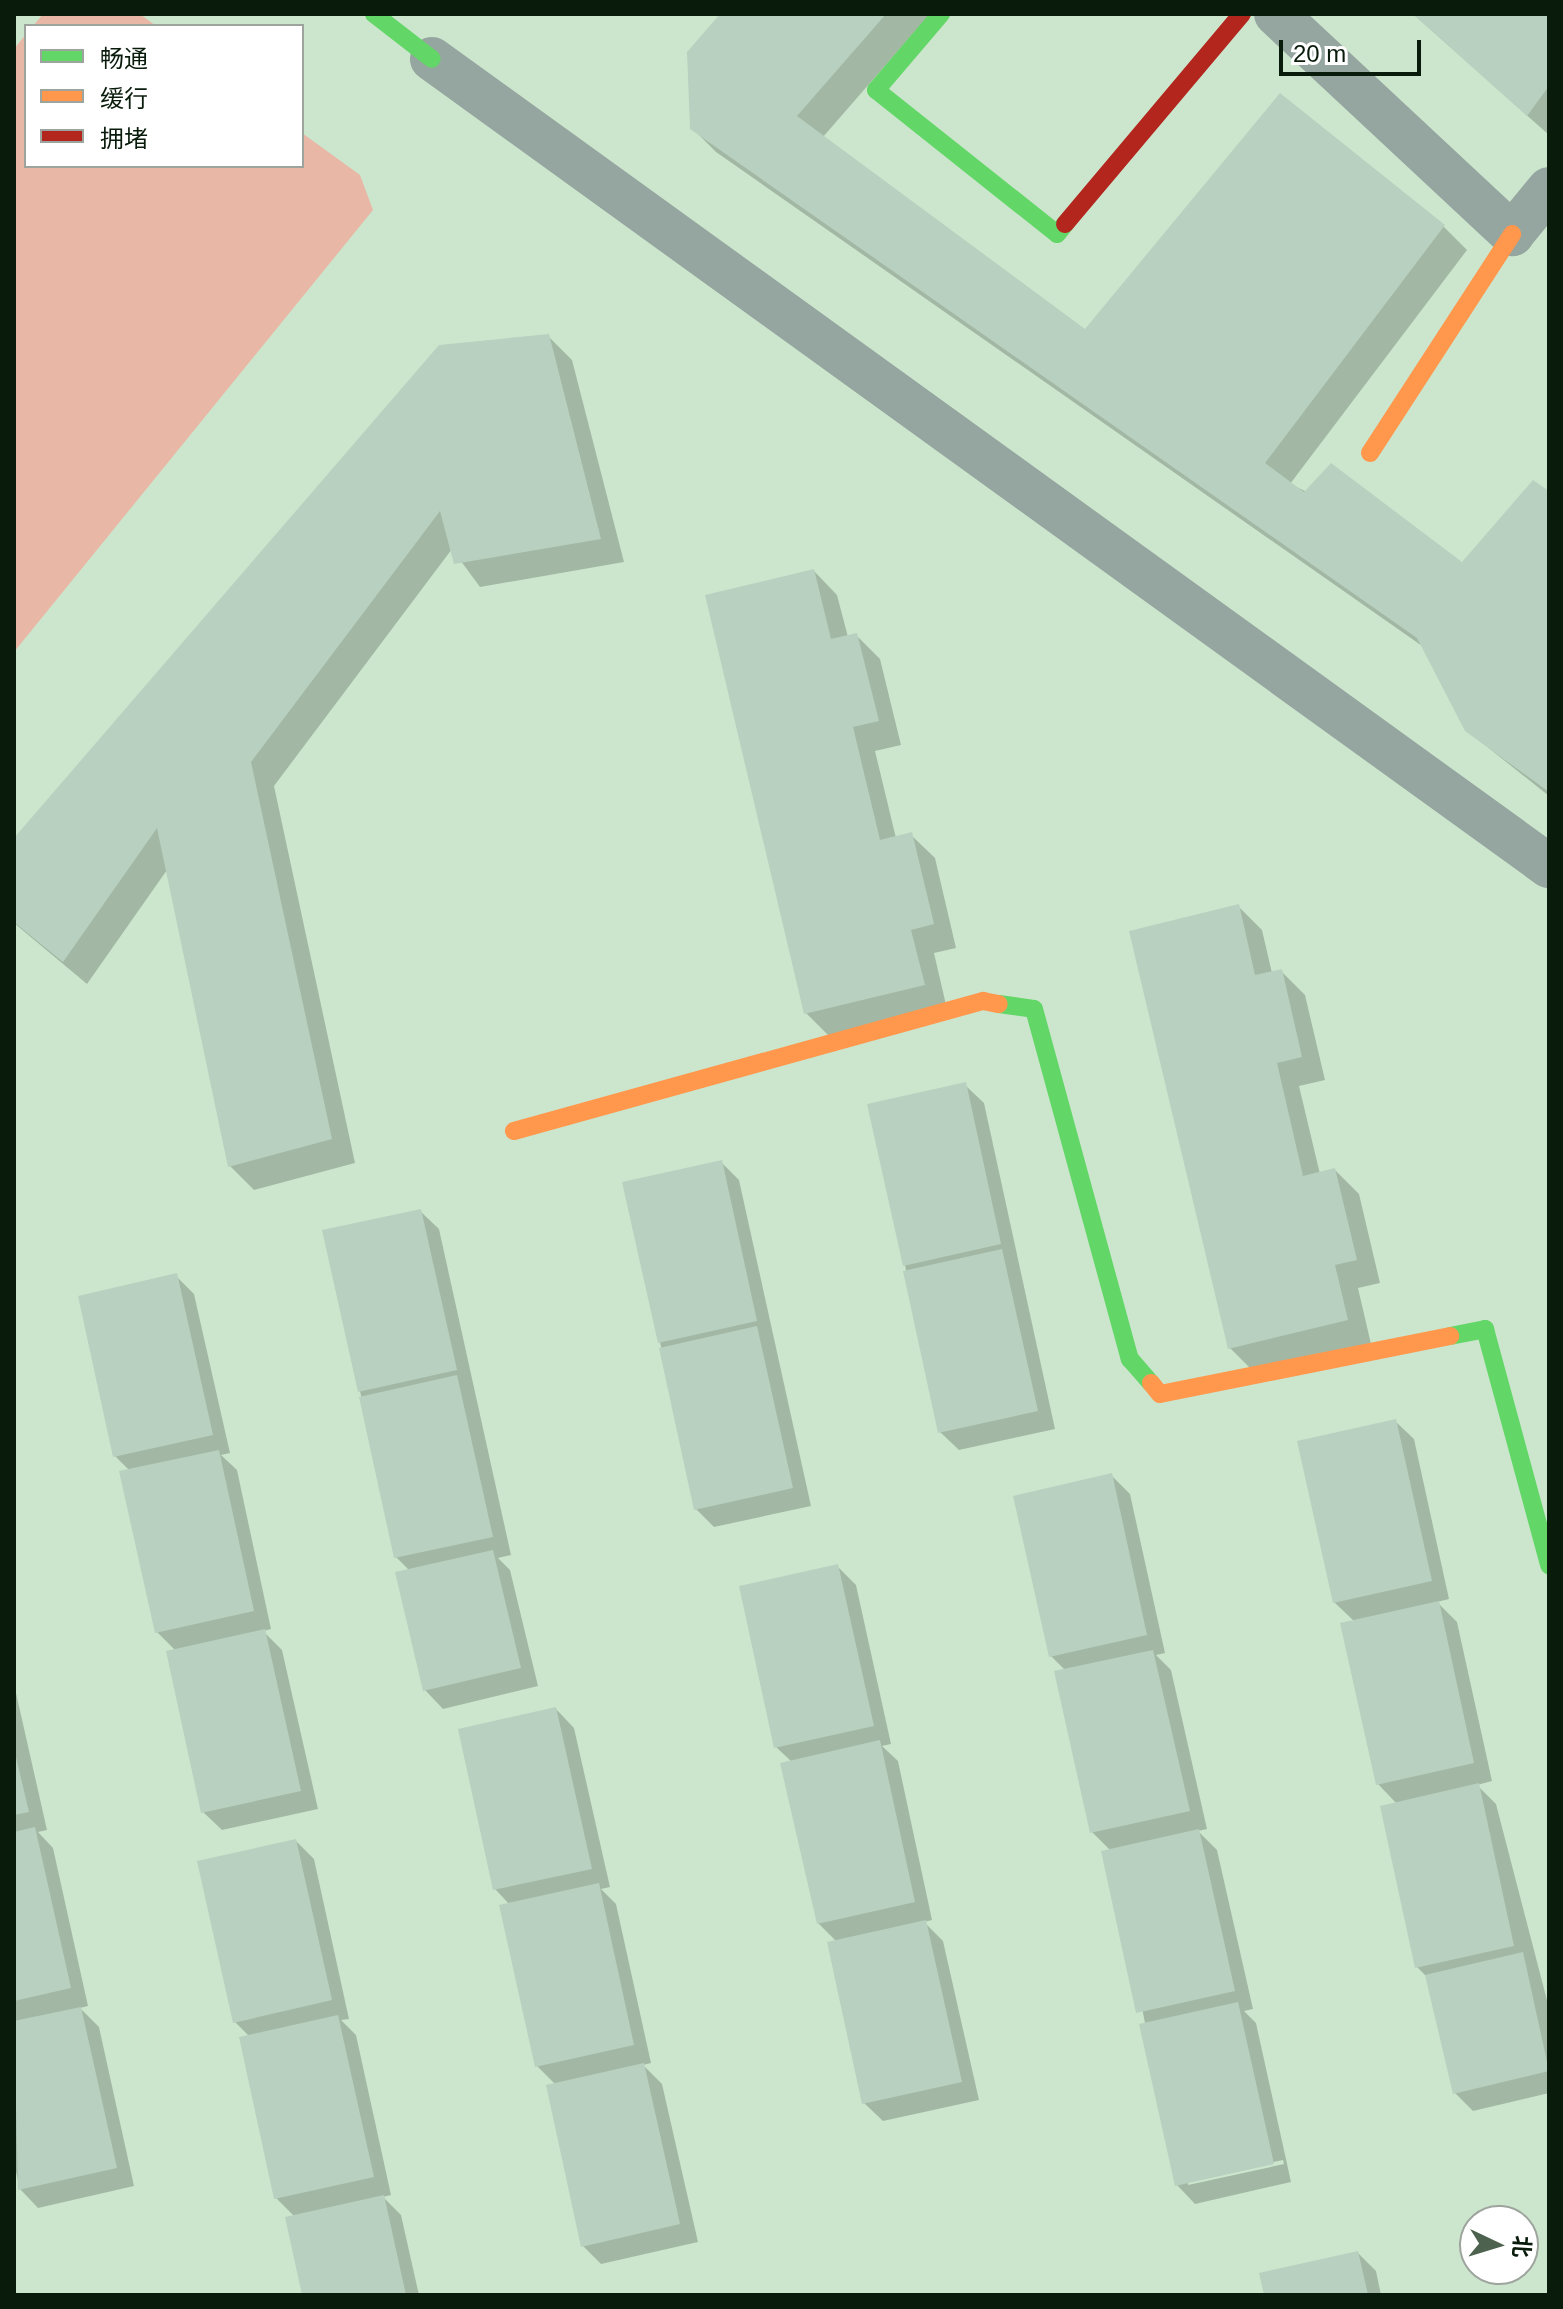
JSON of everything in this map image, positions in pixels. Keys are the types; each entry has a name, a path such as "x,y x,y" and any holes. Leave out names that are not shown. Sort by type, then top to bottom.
{"street":[{"path":"374,14 1549,866"},
{"path":"941,14 876,90 1057,234 1242,14"},
{"path":"1276,14 1512,234"},
{"path":"1370,453 1512,234 1549,189"},
{"path":"514,1131 983,1001 1034,1009 1130,1359 1160,1394 1485,1329 1549,1565"}],"shaded area":[{"path":"43,14 140,14 153,24 35,24"},
{"path":"24,36 24,168 304,168 304,134 360,175 373,210 14,652 14,49"}],"building":[{"path":"720,14 886,14 797,116 1085,329 1280,93 1445,225 1265,463 1304,492 1331,463 1462,562 1533,480 1549,491 1549,792 1465,731 1417,638 690,129 687,52"},
{"path":"1413,14 1549,14 1549,86 1527,116"},
{"path":"549,334 601,539 454,564 440,511 251,762 332,1139 228,1167 157,828 63,962 14,922 14,838 439,345"},
{"path":"814,569 831,639 857,633 879,721 853,727 880,840 912,832 934,924 911,930 925,985 804,1014 705,595"},
{"path":"1239,904 1255,975 1282,969 1302,1057 1277,1063 1303,1176 1335,1168 1357,1260 1335,1265 1348,1320 1228,1349 1129,931"},
{"path":"966,1082 1001,1244 903,1266 867,1104"},
{"path":"722,1160 757,1321 658,1343 622,1182"},
{"path":"421,1209 457,1370 358,1392 322,1230"},
{"path":"1002,1249 1038,1411 938,1433 903,1271"},
{"path":"177,1273 213,1435 113,1457 78,1296"},
{"path":"757,1326 793,1488 694,1510 659,1348"},
{"path":"457,1375 493,1537 394,1558 359,1397"},
{"path":"1396,1419 1432,1581 1333,1603 1297,1441"},
{"path":"219,1450 254,1611 155,1633 119,1471"},
{"path":"1112,1473 1147,1635 1049,1657 1013,1496"},
{"path":"493,1550 521,1668 423,1691 395,1572"},
{"path":"838,1564 874,1726 774,1748 739,1586"},
{"path":"1439,1601 1474,1763 1376,1785 1340,1623"},
{"path":"265,1629 301,1791 201,1813 166,1651"},
{"path":"1153,1650 1190,1811 1090,1833 1054,1671"},
{"path":"556,1707 592,1869 493,1890 458,1729"},
{"path":"880,1740 915,1902 817,1924 780,1763"},
{"path":"14,1749 29,1812 14,1815"},
{"path":"1479,1783 1514,1946 1415,1968 1380,1806"},
{"path":"35,1827 71,1988 14,2001 14,1832"},
{"path":"1199,1829 1235,1991 1136,2013 1101,1851"},
{"path":"296,1839 332,2000 233,2023 197,1861"},
{"path":"599,1883 634,2045 535,2067 499,1905"},
{"path":"926,1920 962,2082 862,2104 827,1942"},
{"path":"1523,1952 1549,2071 1453,2094 1425,1975"},
{"path":"1238,2002 1274,2164 1175,2186 1139,2024"},
{"path":"81,2007 117,2168 18,2190 14,2021"},
{"path":"338,2015 374,2177 274,2199 239,2037"},
{"path":"644,2063 680,2224 581,2247 546,2085"},
{"path":"384,2195 406,2295 302,2295 285,2217"},
{"path":"1358,2251 1368,2295 1264,2295 1259,2273"}],"traffic: fast":[{"path":"374,14 432,59"},
{"path":"941,14 876,90 1057,234 1065,224"},
{"path":"999,1004 1034,1009 1130,1359 1151,1383"},
{"path":"1450,1336 1485,1329 1549,1565"}],"traffic: slow":[{"path":"1370,453 1512,234"},
{"path":"514,1131 983,1001 999,1004"},
{"path":"1151,1383 1160,1394 1450,1336"}],"traffic: jam":[{"path":"1065,224 1242,14"}]}
